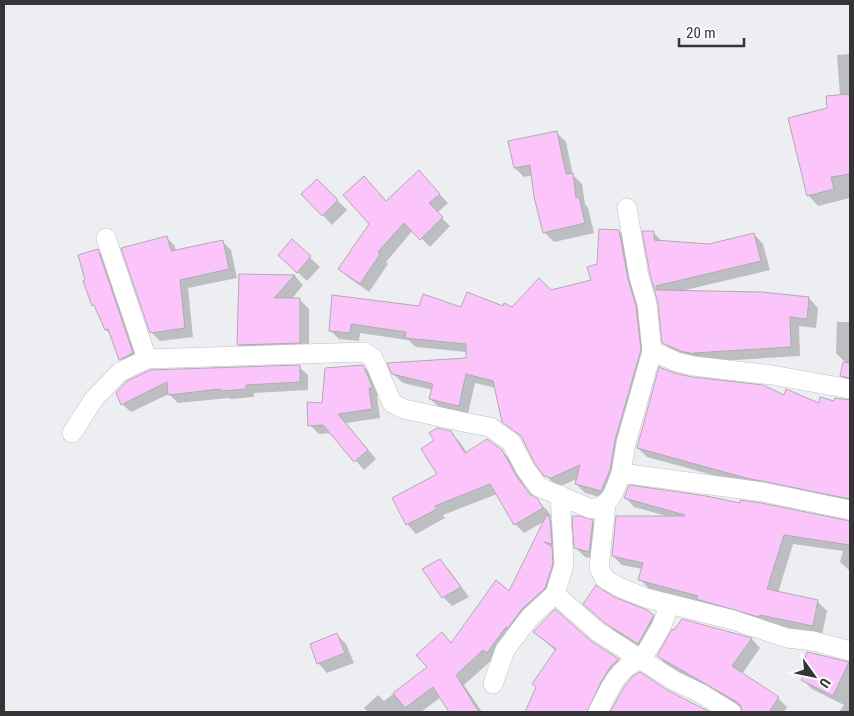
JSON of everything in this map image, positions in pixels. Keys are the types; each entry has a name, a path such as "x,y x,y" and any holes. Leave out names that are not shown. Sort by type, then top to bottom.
{"street":[{"path":"627,208 639,277 647,304 652,351 626,443 621,473 606,504 599,568 605,579 646,598 733,620 787,638 812,641 850,651"},
{"path":"106,238 147,359"},
{"path":"652,351 677,362 694,366 772,375 850,389"},
{"path":"72,433 94,399 120,372 147,359 364,352 373,358 392,402 404,409 468,424 490,427 511,442 526,470 539,487 591,510 606,504"},
{"path":"621,473 762,492 850,510"},
{"path":"493,684 505,650 530,617 555,594 564,566 560,495"},
{"path":"555,594 598,632 673,680 702,694 731,712"},
{"path":"598,712 612,684 624,668 633,662 642,660 661,628 670,604"}],"building":[{"path":"850,94 850,174 831,177 834,189 807,196 788,118 827,108 826,96"},
{"path":"557,131 566,174 573,173 576,198 579,197 585,223 543,233 534,197 530,165 514,168 508,141"},
{"path":"419,170 440,194 429,203 443,217 420,240 404,223 378,252 380,254 360,284 338,269 369,224 343,195 364,176 386,201"},
{"path":"317,179 338,200 322,216 301,194"},
{"path":"599,229 619,230 628,279 636,306 641,350 615,440 610,470 601,491 575,484 580,465 551,478 544,476 535,464 521,436 502,422 493,381 466,374 459,406 429,399 433,384 392,374 387,363 466,358 466,344 405,338 406,332 351,324 350,333 329,331 332,295 419,306 423,294 461,307 467,292 503,306 504,303 512,307 539,278 551,290 591,280 587,267 597,264"},
{"path":"642,231 654,231 654,240 709,244 754,233 761,261 656,286 656,290 762,292 809,297 807,319 790,317 791,347 694,353 699,355 681,351 662,343 658,303 650,274"},
{"path":"167,236 171,251 223,240 229,269 180,280 185,328 150,333 121,248"},
{"path":"292,239 311,256 297,273 278,255"},
{"path":"98,249 133,353 119,360 108,329 105,330 94,305 92,306 83,281 85,280 78,255"},
{"path":"239,274 295,275 274,298 300,298 300,343 237,345"},
{"path":"843,362 850,363 850,378 840,376"},
{"path":"300,365 300,382 246,385 246,389 221,391 220,389 168,395 167,382 121,405 116,393 127,381 150,370"},
{"path":"363,365 373,388 369,388 372,409 338,414 368,450 354,462 323,425 308,426 307,402 322,403 325,368"},
{"path":"659,367 692,377 763,385 784,395 786,389 819,403 820,397 834,401 835,398 850,400 850,499 746,478 637,448"},
{"path":"437,428 451,431 465,453 487,439 502,450 517,477 530,494 538,499 543,508 514,525 490,484 435,506 437,509 406,525 392,498 437,474 421,449 434,440 429,433"},
{"path":"629,485 740,503 740,500 761,503 850,521 850,545 784,535 767,589 818,600 813,626 760,615 759,617 696,599 698,596 638,580 643,563 612,556 616,516 685,515 624,498"},
{"path":"547,514 550,519 552,544 544,542 552,547 553,564 545,588 522,609 487,653 483,650 456,675 479,712 449,712 433,687 405,708 393,693 427,667 416,655 442,632 451,643 496,580 509,591"},
{"path":"572,516 593,520 589,552 574,548"},
{"path":"440,559 461,587 442,598 422,569"},
{"path":"596,585 614,597 647,610 654,615 638,644 605,623 583,604"},
{"path":"555,609 591,641 619,659 611,666 601,682 587,712 525,712 536,687 532,684 556,649 533,632"},
{"path":"682,619 752,638 732,666 779,697 769,712 742,712 741,706 737,702 657,656 672,629 674,630"},
{"path":"337,633 345,653 317,664 310,644"},
{"path":"807,652 849,662 833,696 801,680 810,664 804,662"},
{"path":"640,672 667,690 710,712 610,712 624,687 633,676"}]}
